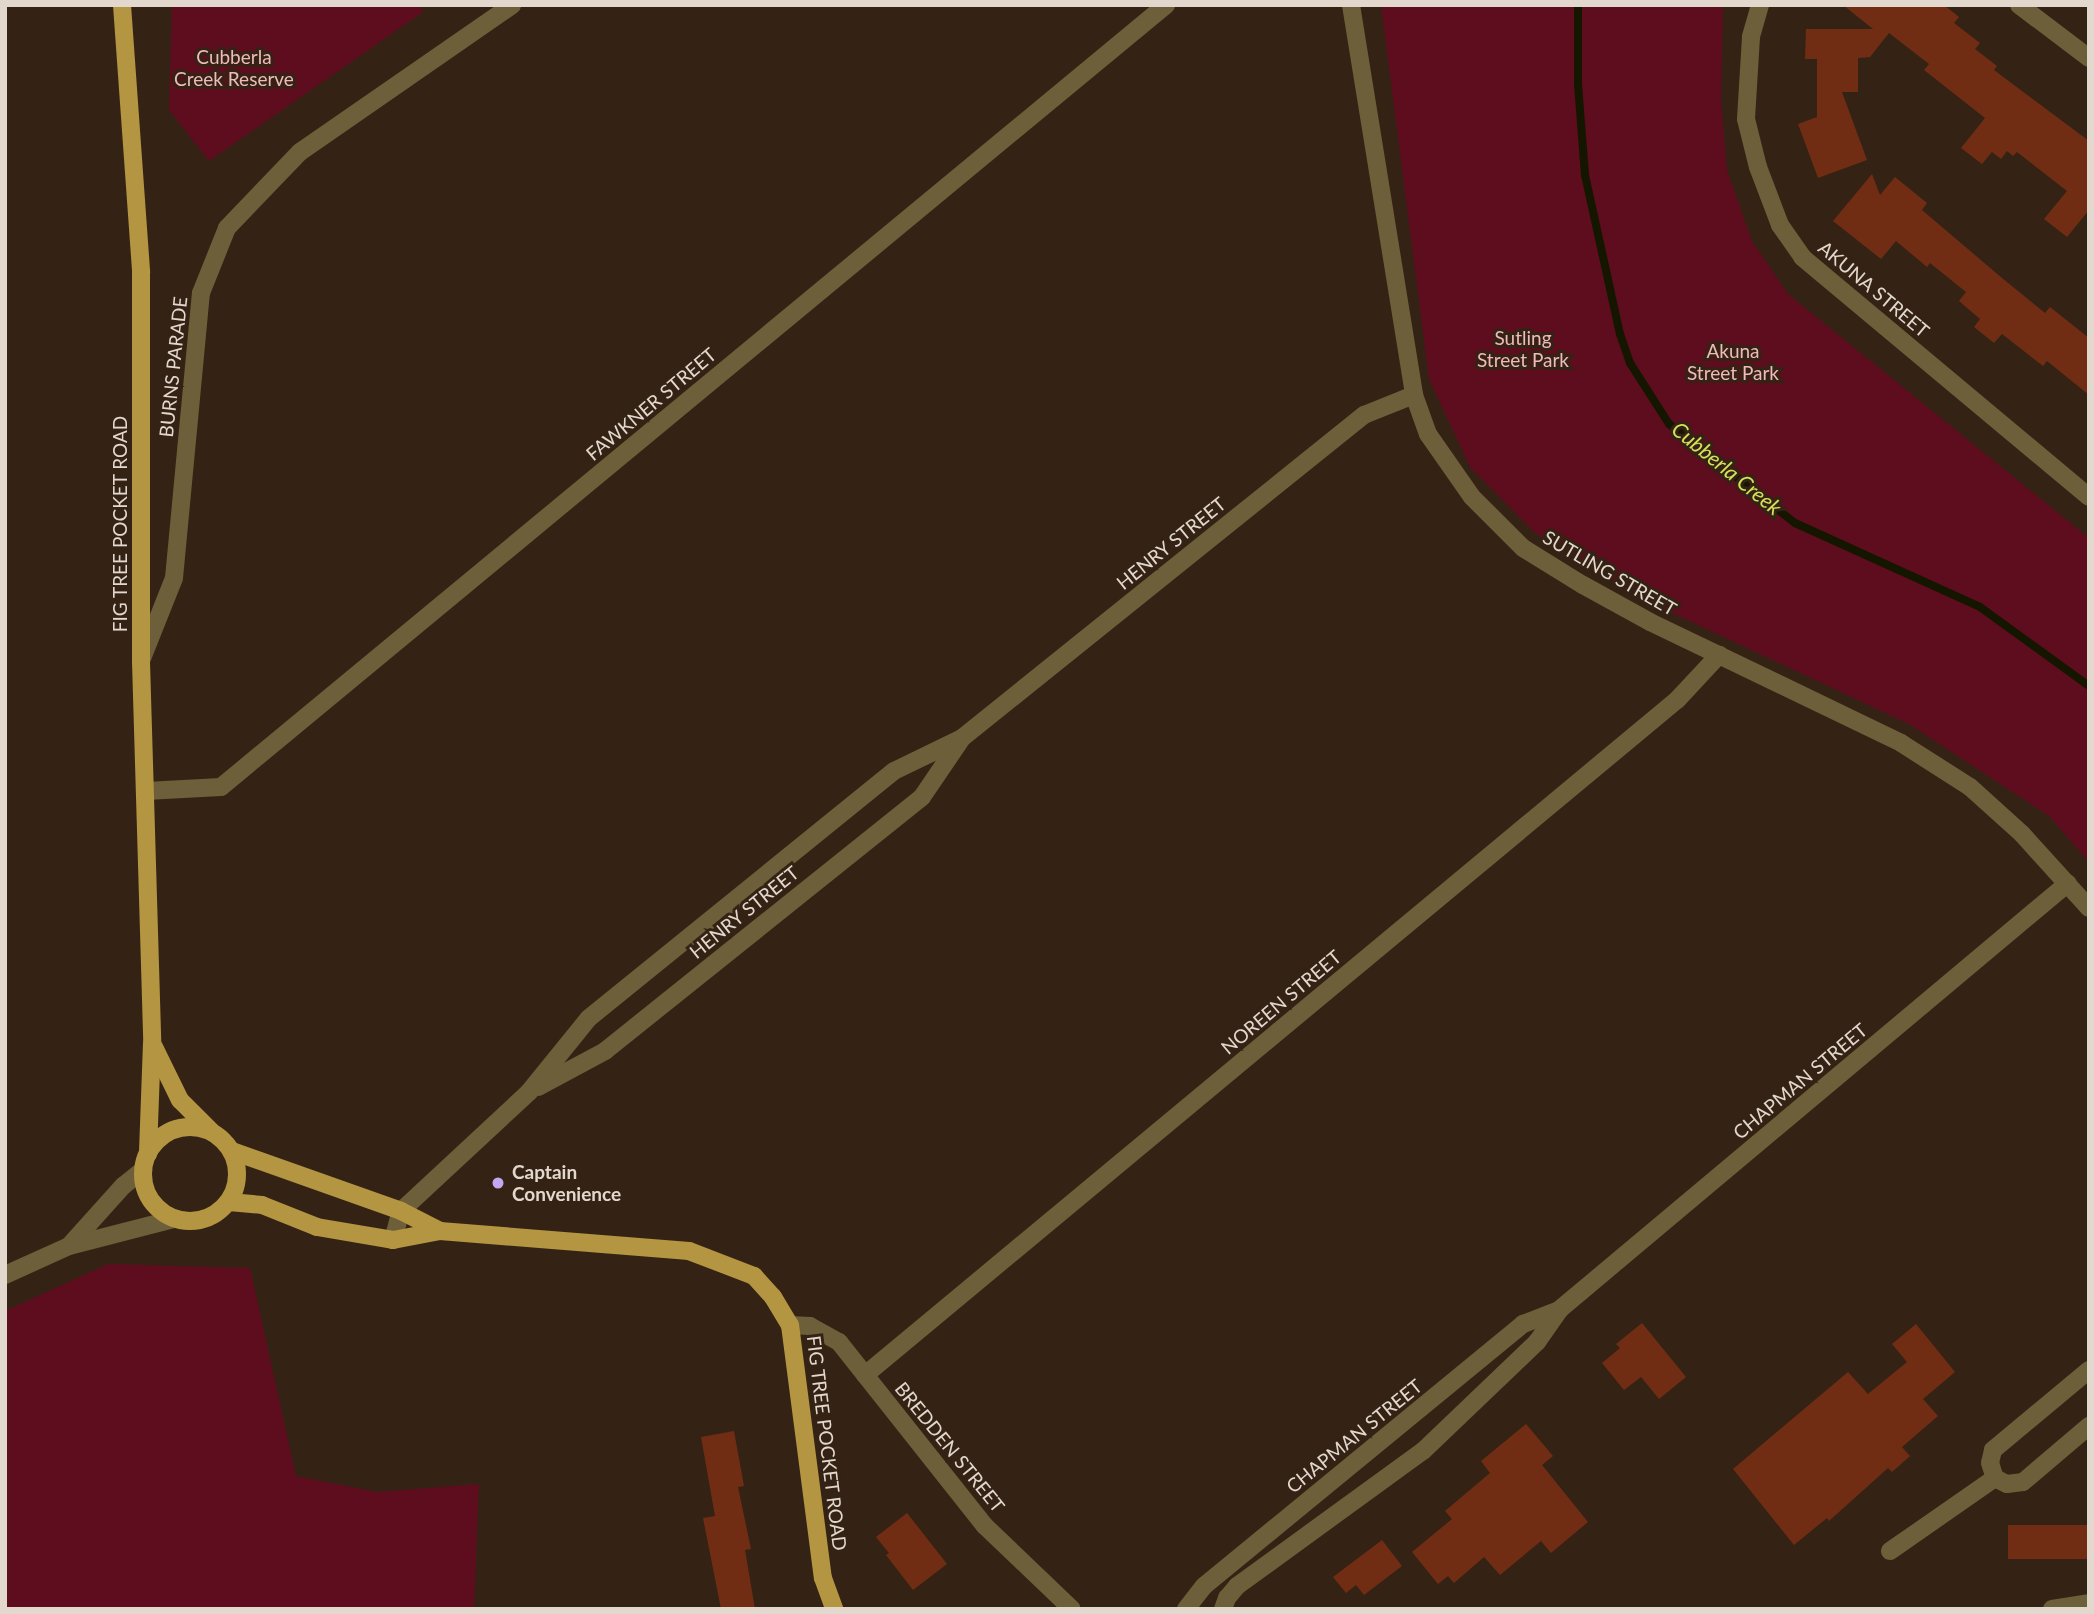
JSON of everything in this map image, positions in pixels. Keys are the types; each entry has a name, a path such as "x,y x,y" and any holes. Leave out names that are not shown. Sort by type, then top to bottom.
{"main road":[{"name":"FIG TREE POCKET ROAD","path":"122,5 141,272 141,662 152,1044 145,1162"},
{"name":"FIG TREE POCKET ROAD","path":"152,1044 180,1100 211,1131"},
{"path":"197,1127 211,1131 232,1151 238,1177 229,1202 218,1213 204,1219 189,1222 174,1219 150,1199 144,1186 145,1162 168,1133 197,1127"},
{"name":"FIG TREE POCKET ROAD","path":"232,1151 401,1212 440,1231"},
{"name":"FIG TREE POCKET ROAD","path":"229,1202 262,1205 317,1227 393,1240 440,1231 689,1251 754,1276 773,1297 790,1325 823,1578 834,1609"}],"street":[{"name":"BURNS PARADE","path":"141,662 174,578 201,293 227,228 300,152 512,5"},
{"name":"FAWKNER STREET","path":"146,791 221,787 1166,5"},
{"name":"SUTLING STREET","path":"1351,5 1414,395 1428,433 1472,497 1523,548 1583,585 1719,655 1901,743 1970,787 2022,834 2089,908"},
{"name":"AKUNA STREET","path":"1760,5 1751,37 1746,119 1758,167 1780,225 1802,257 2089,497"},
{"path":"2019,5 2089,58"},
{"name":"HENRY STREET","path":"401,1212 529,1091 589,1018 894,771 962,738 1364,415 1414,395"},
{"name":"NOREEN STREET","path":"865,1375 1677,700 1719,655"},
{"name":"HENRY STREET","path":"529,1091 605,1051 922,797 962,738"},
{"name":"CHAPMAN STREET","path":"1223,1609 1227,1598 1237,1586 1423,1451 1537,1342 1559,1310 2068,883"},
{"path":"69,1246 145,1162"},
{"path":"393,1240 401,1212"},
{"path":"5,1275 69,1246 174,1219"},
{"name":"CHAPMAN STREET","path":"1186,1609 1204,1586 1524,1324 1559,1310"},
{"name":"BREDDEN STREET","path":"790,1325 810,1326 839,1342 985,1526 1073,1609"},
{"path":"2089,1370 1993,1450 1990,1463 1995,1478 2007,1483 2023,1482 2089,1426"},
{"path":"1890,1551 1995,1478"},
{"path":"2052,1609 2089,1603"}],"green space":[{"name":"Cubberla Creek Reserve","path":"172,5 419,5 423,12 209,161 169,110"},
{"path":"1381,5 1723,5 1721,101 1727,170 1752,241 1788,294 2089,538 2089,862 2049,816 1909,724 1664,609 1534,532 1470,467 1429,379"},
{"path":"108,1264 250,1268 296,1476 377,1492 479,1484 474,1609 5,1609 5,1311"}],"building":[{"path":"1843,5 1944,5 1959,17 1954,23 1980,43 1975,49 1997,66 1994,70 2089,141 2089,210 2067,237 2044,219 2067,191 2017,152 2013,156 2007,151 2001,159 1992,152 1982,164 1961,148 1985,118 1924,70 1929,64 1889,33 1870,57 1858,58 1858,92 1842,92 1867,160 1818,178 1798,124 1817,117 1817,59 1805,59 1806,29 1873,29"},
{"path":"1872,174 1880,195 1895,177 1927,203 1922,210 2002,278 2045,313 2050,307 2089,338 2089,395 2047,361 2043,366 2002,334 1994,343 1974,327 1980,319 1959,301 1966,292 1930,263 1927,267 1896,241 1881,259 1833,221"},
{"path":"1642,1323 1686,1377 1659,1399 1641,1377 1624,1390 1602,1363 1620,1348 1616,1344"},
{"path":"1916,1324 1955,1372 1923,1399 1938,1416 1902,1447 1910,1456 1892,1472 1888,1468 1829,1521 1827,1518 1794,1545 1733,1469 1848,1372 1868,1394 1907,1362 1892,1344"},
{"path":"1526,1424 1553,1456 1542,1465 1588,1522 1551,1553 1541,1541 1500,1575 1484,1557 1454,1583 1448,1576 1438,1584 1412,1552 1452,1519 1445,1511 1490,1473 1481,1461"},
{"path":"734,1431 744,1486 738,1487 751,1549 745,1550 755,1609 721,1609 703,1518 715,1516 701,1437"},
{"path":"907,1513 947,1564 913,1590 886,1555 889,1553 876,1537"},
{"path":"2008,1525 2089,1525 2089,1559 2008,1559"},
{"path":"1382,1540 1402,1566 1364,1595 1356,1585 1346,1593 1333,1577"}],"waterway":[{"name":"Cubberla Creek","path":"1578,5 1578,84 1585,175 1620,334 1630,363 1669,424 1795,523 1980,607 2089,686"}],"place":[{"name":"Captain Convenience","path":"498,1183"}],"park label":[{"name":"Sutling Street Park","path":"1523,349"},
{"name":"Akuna Street Park","path":"1733,362"}]}
